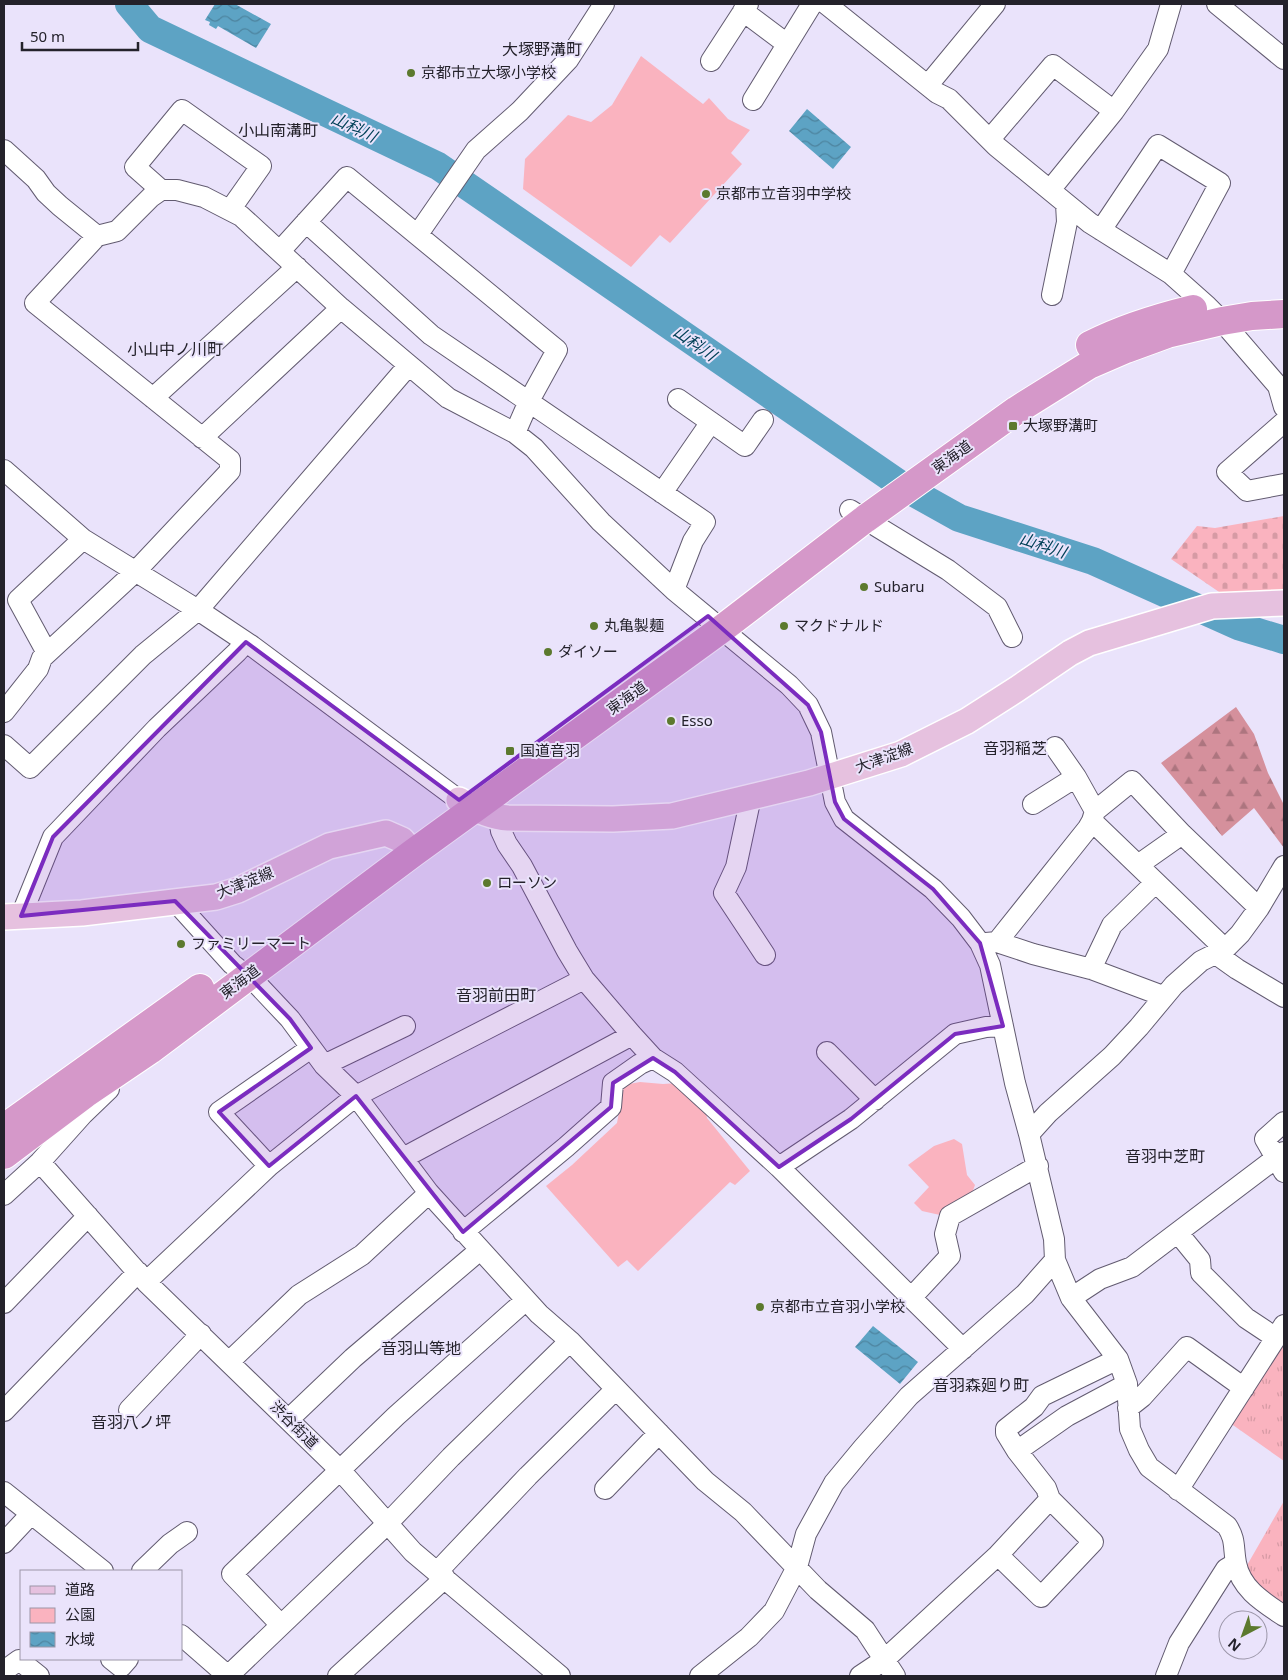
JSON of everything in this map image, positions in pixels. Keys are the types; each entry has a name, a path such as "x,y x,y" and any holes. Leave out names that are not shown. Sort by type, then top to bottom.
{"highway":[{"name":"東海道","path":"4,1155 85,1094 150,1050 240,970 716,622 916,472 1089,365 1168,334 1214,313 1229,301 1284,295"},
{"name":"東海道","path":"1214,313 1252,316 1284,314"},
{"name":"東海道","path":"4,1128 192,995 240,970"}],"main road":[{"name":"大津淀線","path":"466,804 499,818 613,819 672,816 751,797 830,776 901,754 958,725 1018,689 1070,653 1090,643 1212,606 1284,603"},
{"name":"大津淀線","path":"12,916 82,913 216,897 238,890 329,846 386,833 408,846"}],"street":[{"path":"418,234 476,150 520,111 568,60 604,4"},
{"path":"753,100 812,4"},
{"path":"928,85 995,4"},
{"path":"1050,190 1114,111 1158,49 1171,4"},
{"path":"1218,4 1284,59"},
{"path":"711,61 745,7 787,44"},
{"path":"838,8 937,93 949,99 996,146 1066,204 1090,223 1171,274 1214,313 1278,386 1284,407"},
{"path":"990,139 1052,65 1114,111"},
{"path":"161,190 135,167 182,110 261,166 230,210"},
{"path":"1101,230 1158,145 1220,183 1171,274"},
{"path":"4,150 36,179 46,193 60,206 97,236"},
{"path":"280,250 347,177 557,350 529,401 515,434"},
{"path":"4,712 38,668 42,658 135,572 230,471 230,460 35,303 97,236 117,231 151,197 161,190 177,190 204,196 241,216 341,308 448,398 515,434 534,448 601,522 674,590 716,622 789,684 808,704 821,732 835,802 844,819 933,889 961,918 989,942 1091,969 1163,996"},
{"path":"1052,295 1067,222 1066,204"},
{"path":"306,222 431,335 706,522 693,541 674,590"},
{"path":"153,398 297,268"},
{"path":"202,438 341,308"},
{"path":"4,745 30,768 143,655 198,610 408,366"},
{"path":"678,399 745,446 763,420"},
{"path":"662,493 711,422"},
{"path":"1284,422 1227,472 1247,491 1284,484"},
{"path":"4,470 83,539 246,642 466,804"},
{"path":"858,514 948,570 997,607 1012,637"},
{"path":"47,653 18,600 83,539"},
{"path":"12,916 53,837 157,728 246,642"},
{"path":"1055,746 1076,777 1094,816 1138,865 1237,969 1282,992"},
{"path":"1033,804 1076,777"},
{"path":"1260,908 1182,834 1132,781 1094,816 989,942 990,965 1015,1083 1038,1166 1054,1240 1055,1260 1071,1298 1118,1360 1127,1384 1130,1429 1138,1450 1149,1467 1227,1526 1235,1544 1236,1563 1243,1582 1257,1598 1284,1616"},
{"path":"751,797 736,867 724,893 765,955"},
{"path":"499,818 501,830 507,844 522,866 584,979 632,1035 653,1058 675,1072 779,1167 963,1349"},
{"path":"1138,865 1182,834"},
{"path":"1029,1134 1048,1113 1112,1056 1139,1027 1163,996 1201,961 1220,951 1240,934 1260,908 1284,866"},
{"path":"1091,969 1112,925 1155,883"},
{"path":"174,901 290,1019 324,1065 356,1096 429,1193 539,1314 570,1341 705,1481 743,1512 818,1590 865,1630 890,1668"},
{"path":"4,1411 142,1277 269,1166 356,1096 584,979"},
{"path":"324,1065 405,1026"},
{"path":"779,1167 851,1119 955,1034 986,1027 1003,1026"},
{"path":"402,1158 632,1035"},
{"path":"269,1166 219,1112 310,1048"},
{"path":"4,1194 40,1162 83,1114 150,1050"},
{"path":"827,1052 875,1100"},
{"path":"463,1232 612,1107 613,1082 640,1064 653,1058"},
{"path":"1071,1298 1100,1279 1132,1267 1282,1161 1265,1139 1284,1122"},
{"name":"渋谷街道","path":"40,1162 142,1277 340,1470 413,1552 560,1676"},
{"path":"911,1298 950,1256 945,1234 950,1216 1038,1166"},
{"path":"230,1362 300,1294 362,1255 429,1193"},
{"path":"4,1303 88,1216"},
{"path":"1178,1233 1200,1260 1201,1273 1246,1318 1280,1332 1178,1490"},
{"path":"288,1419 353,1358 480,1250"},
{"path":"700,1676 749,1637 774,1611 797,1567 806,1534 834,1483 909,1396 1025,1294 1055,1260"},
{"path":"281,1625 232,1574 403,1409 526,1300"},
{"path":"129,1410 201,1334"},
{"path":"182,1636 221,1674 281,1625 387,1524 451,1457 570,1341"},
{"path":"1128,1408 1142,1397 1187,1347 1244,1388"},
{"path":"998,1555 1041,1597 1093,1542 1050,1499 1046,1488 1017,1451 1006,1429 1034,1407 1042,1396 1118,1360"},
{"path":"1017,1451 1067,1416 1127,1384"},
{"path":"338,1676 441,1574 528,1476 616,1388"},
{"path":"605,1489 659,1434"},
{"path":"4,1492 103,1570"},
{"path":"860,1676 890,1668 1050,1499"},
{"path":"4,1544 31,1514"},
{"path":"143,1570 170,1544 187,1532"},
{"path":"1166,1676 1179,1643 1226,1569 1236,1563"},
{"path":"4,1670 19,1660 39,1676"},
{"path":"112,1660 121,1667 127,1660"}],"highlighted area":[{"path":"708,616 808,705 821,732 835,802 844,819 933,889 980,943 1003,1026 955,1034 851,1119 779,1167 675,1072 653,1058 613,1083 611,1107 463,1232 356,1096 269,1166 219,1112 311,1048 290,1019 175,901 21,916 53,837 246,642 459,800"}],"green space":[{"path":"641,56 703,104 709,98 728,119 750,130 731,153 742,164 670,243 660,235 631,267 523,189 525,159 568,115 591,122 612,105"},
{"path":"1284,516 1284,592 1222,594 1171,559 1197,526 1215,528"},
{"path":"1236,707 1254,734 1268,773 1284,805 1284,848 1254,808 1222,836 1161,763"},
{"path":"640,1082 678,1083 705,1106 707,1118 750,1171 735,1185 730,1182 638,1271 627,1260 618,1267 546,1186 572,1165 617,1123 624,1085"},
{"path":"954,1139 962,1144 967,1175 975,1185 971,1196 940,1215 922,1211 914,1203 929,1187 908,1165 934,1146"},
{"path":"1284,1329 1284,1461 1230,1423"},
{"path":"1284,1501 1284,1607 1260,1592 1246,1567"}],"water":[{"path":"215,4 235,4 271,24 256,48 218,26 216,29 209,25 210,22 205,20"},
{"path":"807,109 851,147 833,169 789,131"},
{"path":"873,1326 918,1362 900,1384 855,1347"}],"waterway":[{"name":"山科川","path":"129,4 150,29 438,166 907,489 959,518 1093,561 1238,626 1284,640"}],"place":[{"name":"京都市立大塚小学校","path":"411,73"},
{"name":"京都市立音羽中学校","path":"706,194"},
{"name":"大塚野溝町","path":"1013,426"},
{"name":"Subaru","path":"864,587"},
{"name":"丸亀製麺","path":"594,626"},
{"name":"マクドナルド","path":"784,626"},
{"name":"ダイソー","path":"548,652"},
{"name":"Esso","path":"671,721"},
{"name":"国道音羽","path":"510,751"},
{"name":"ローソン","path":"487,883"},
{"name":"ファミリーマート","path":"181,944"},
{"name":"京都市立音羽小学校","path":"760,1307"}],"district":[{"name":"大塚野溝町","path":"542,49"},
{"name":"小山南溝町","path":"278,130"},
{"name":"小山中ノ川町","path":"175,349"},
{"name":"音羽稲芝","path":"1015,748"},
{"name":"音羽前田町","path":"496,995"},
{"name":"音羽中芝町","path":"1165,1156"},
{"name":"音羽山等地","path":"421,1348"},
{"name":"音羽森廻り町","path":"981,1385"},
{"name":"音羽八ノ坪","path":"131,1422"}]}
